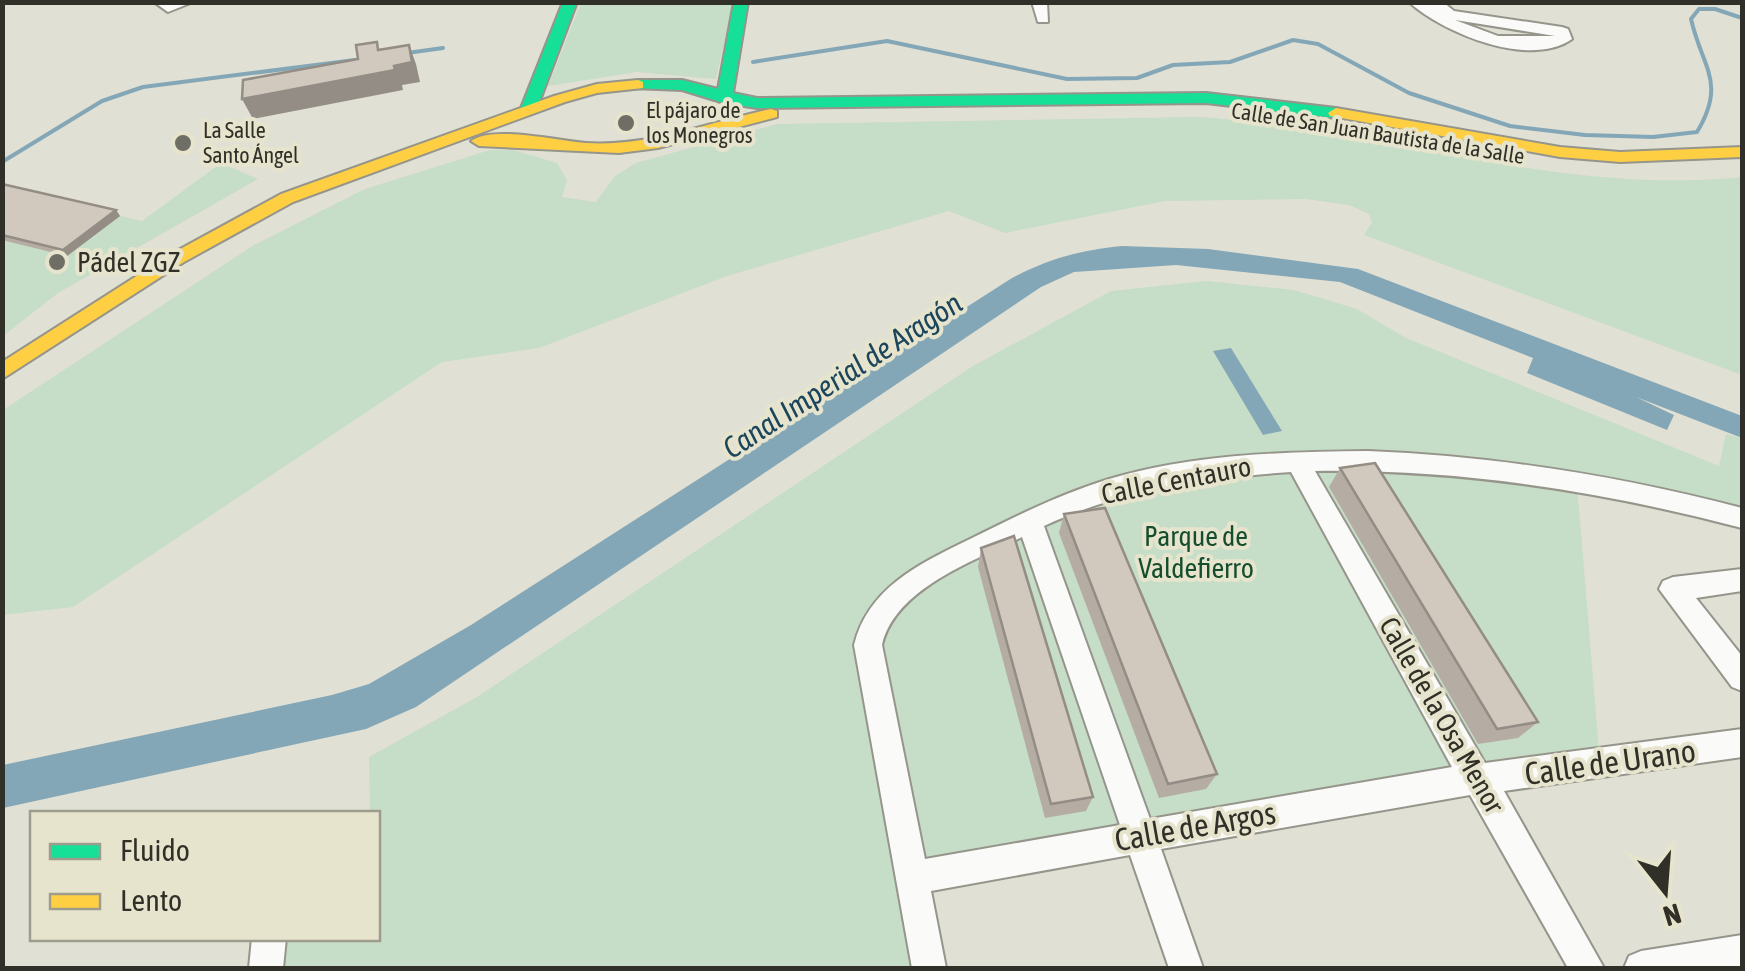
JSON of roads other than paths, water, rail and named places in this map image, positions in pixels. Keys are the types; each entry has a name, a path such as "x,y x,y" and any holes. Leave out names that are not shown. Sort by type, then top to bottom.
{"main road":[{"path":"531,140 524,128 528,109 570,2"},
{"path":"714,125 726,111 724,98 740,2"},
{"name":"Calle de San Juan Bautista de la Salle","path":"2,372 172,263 266,209 348,171 488,127 580,90 627,84 682,85 724,98 786,103 1206,98 1317,110 1560,152 1620,157 1742,152"},
{"name":"Calle de San Juan Bautista de la Salle","path":"2,390 201,260 319,196 391,166 492,138 618,148 676,139 714,125 791,113 1216,107 1319,119 1563,162 1653,169 1742,164"}],"street":[{"path":"161,2 168,7 186,2"},
{"path":"1431,7 1546,28 1562,32 1564,39 1536,45 1498,42 1458,31 1431,7"},
{"name":"Calle Centauro","path":"929,968 870,660 869,632 882,609 916,584 1030,522 1117,488 1194,472 1297,461 1476,465 1574,479 1742,518"},
{"name":"Calle de la Osa Menor","path":"1297,461 1454,743 1587,968"},
{"path":"1030,522 1186,968"},
{"path":"1742,580 1673,589 1742,678"},
{"name":"Calle de Urano","path":"1478,779 1742,744"},
{"name":"Calle de Argos","path":"913,878 1140,835 1478,779"},
{"path":"266,968 268,941"},
{"path":"1641,968 1742,952"}],"water":[{"name":"Canal Imperial de Aragón","path":"1122,246 1208,249 1358,269 1742,416 1742,438 1636,397 1674,415 1667,430 1527,373 1533,358 1340,282 1176,265 1074,272 1041,287 416,707 366,729 3,808 3,765 369,684 471,625 1012,278 1065,256"},
{"path":"1231,348 1282,431 1263,435 1213,351"}],"waterway":[{"path":"753,62 887,41 1067,79 1137,78 1173,65 1230,62 1293,40 1318,44 1409,93 1510,126 1585,135 1653,137 1697,132 1706,115 1711,87 1691,19 1699,9 1715,9 1742,18"},
{"path":"407,53 443,48"},
{"path":"2,162 102,101 143,87 355,60"}],"place":[{"name":"El pájaro de los Monegros","path":"626,123"},
{"name":"La Salle Santo Ángel","path":"183,143"},
{"name":"Pádel ZGZ","path":"57,262"}],"park label":[{"name":"Parque de Valdefierro","path":"1196,552"}]}
